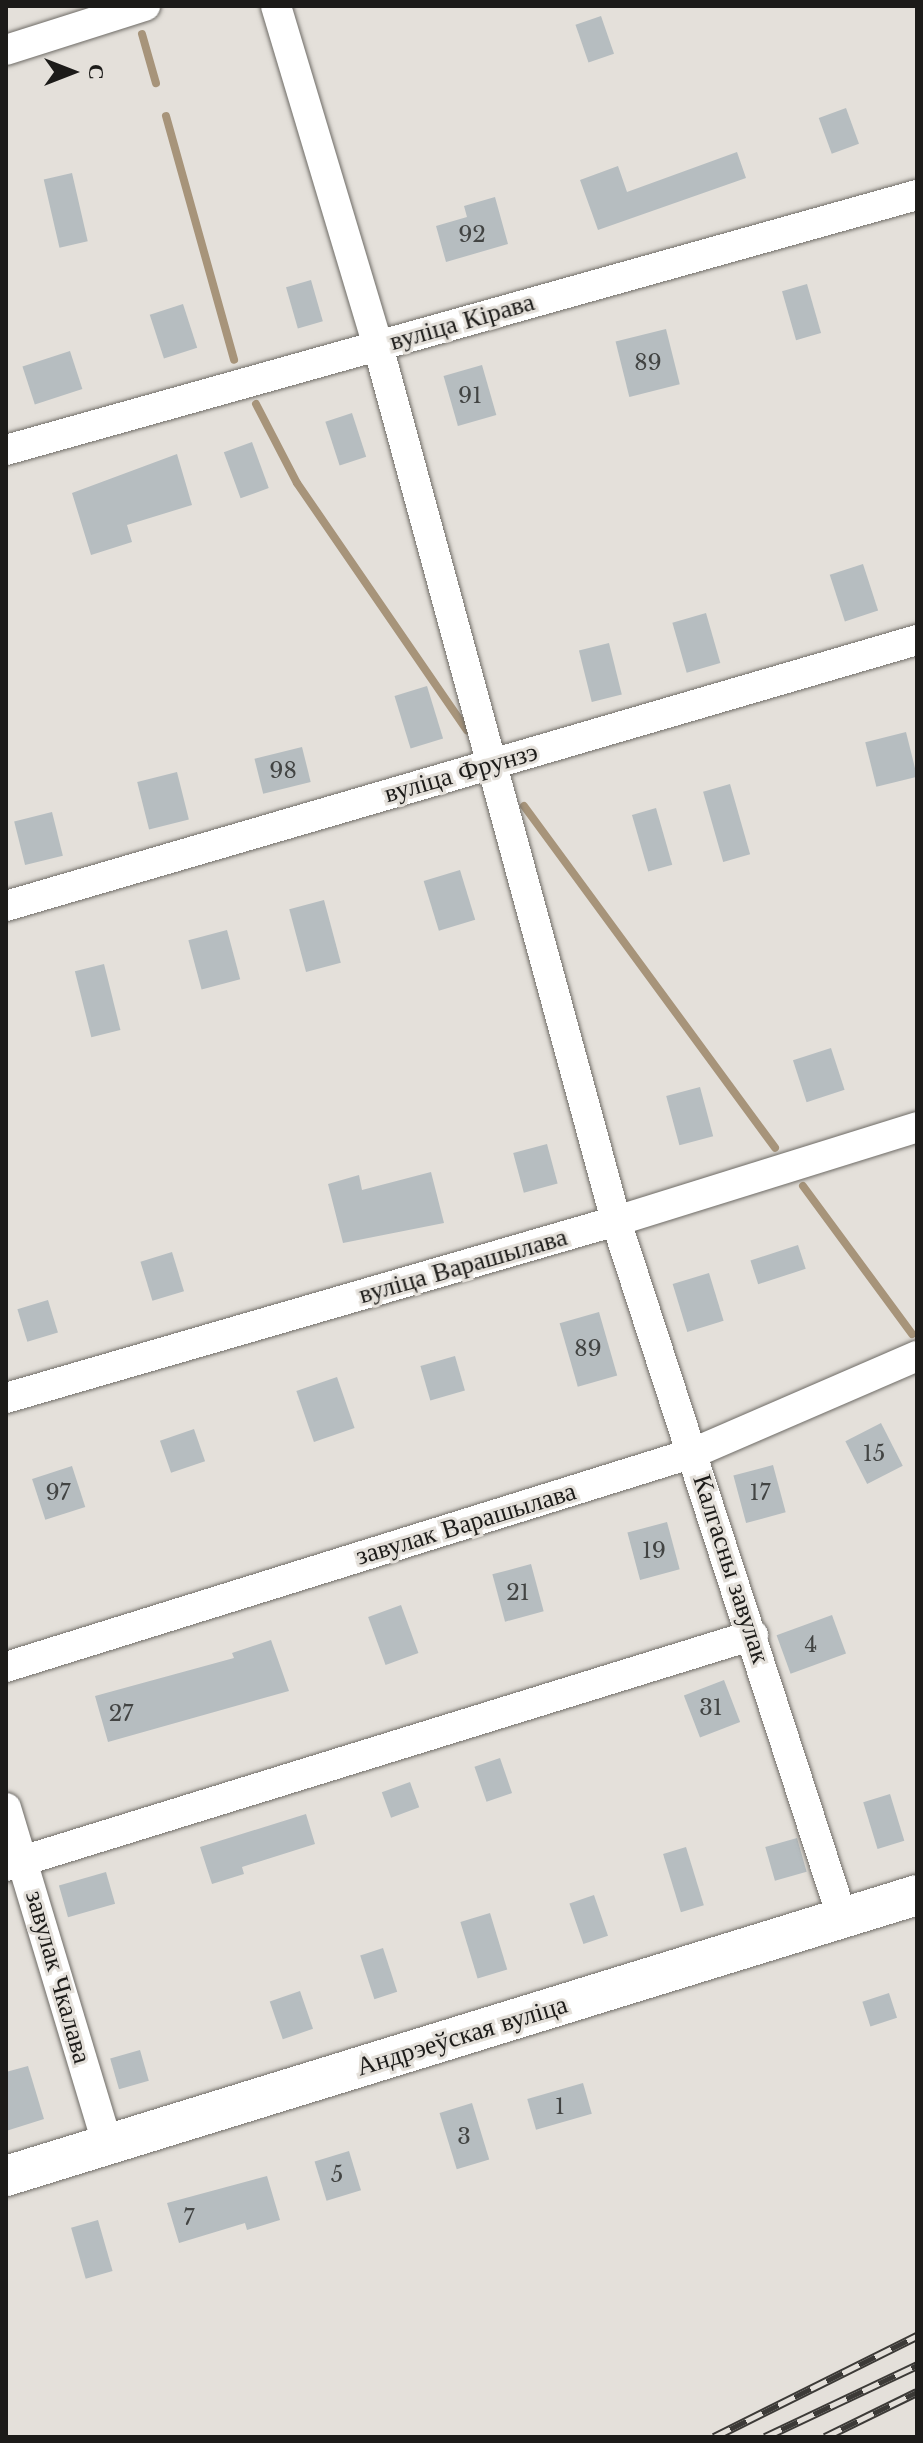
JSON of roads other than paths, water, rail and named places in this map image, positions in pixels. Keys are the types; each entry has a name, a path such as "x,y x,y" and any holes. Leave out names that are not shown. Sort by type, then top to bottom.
{"main road":[{"name":"Андрэеўская вуліца","path":"6,2176 917,1895"}],"street":[{"path":"6,50 145,6"},
{"name":"Калгасны завулак","path":"276,6 378,346 616,1221 753,1635 842,1917"},
{"name":"вуліца Кірава","path":"6,450 917,195"},
{"name":"вуліца Фрунзэ","path":"6,906 917,640"},
{"name":"вуліца Варашылава","path":"6,1398 616,1221 917,1127"},
{"name":"завулак Варашылава","path":"6,1667 693,1453 917,1356"},
{"path":"15,1863 753,1635"},
{"name":"завулак Чкалава","path":"6,1808 15,1863 108,2146"}],"waterway":[{"path":"142,34 156,83"},
{"path":"166,116 234,360"},
{"path":"256,404 297,483 467,730"},
{"path":"524,806 775,1148"},
{"path":"803,1186 912,1334"}],"railway":[{"path":"714,2437 917,2336"},
{"path":"765,2437 917,2365"},
{"path":"825,2437 917,2392"}]}
